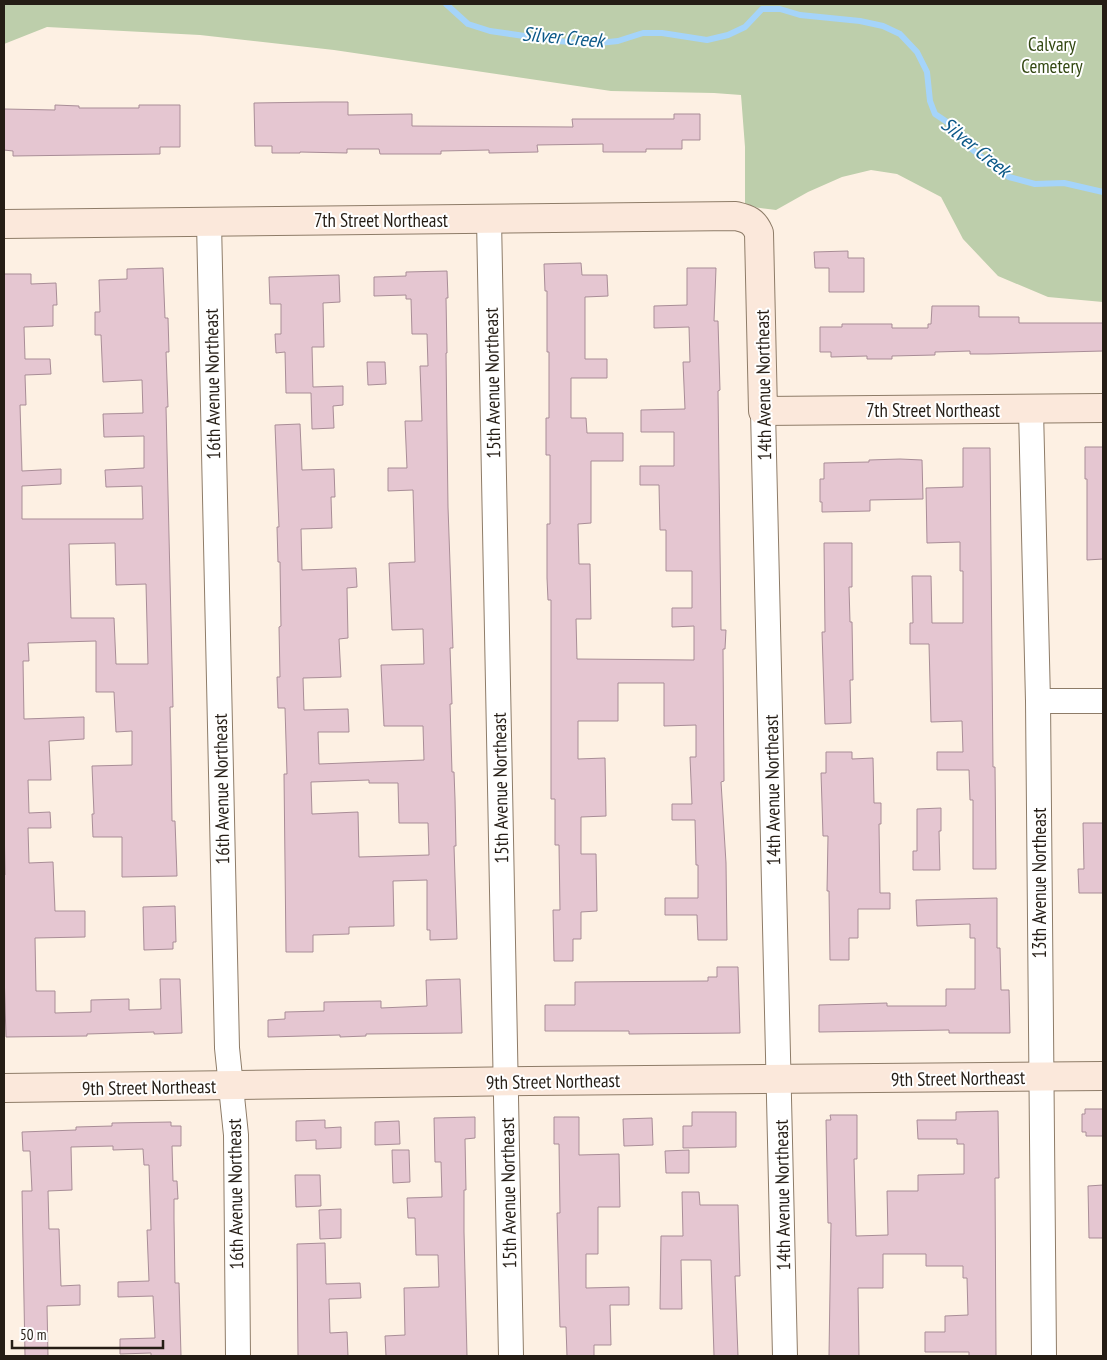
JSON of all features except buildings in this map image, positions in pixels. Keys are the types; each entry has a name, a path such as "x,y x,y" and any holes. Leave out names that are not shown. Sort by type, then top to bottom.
{"street":[{"name":"7th Street Northeast","path":"4,224 736,216 756,224"},
{"name":"15th Avenue Northeast","path":"489,219 511,1356"},
{"name":"16th Avenue Northeast","path":"209,222 226,1048 236,1135 238,1356"},
{"name":"14th Avenue Northeast","path":"756,224 760,245 785,1356"},
{"name":"7th Street Northeast","path":"763,411 1103,408"},
{"name":"13th Avenue Northeast","path":"1031,410 1038,701 1044,1356"},
{"path":"1038,701 1103,701"},
{"name":"9th Street Northeast","path":"4,1088 506,1081 1103,1076"}],"green space":[{"name":"Calvary Cemetery","path":"4,4 1103,4 1103,302 1048,297 998,276 963,239 941,197 897,174 871,170 842,177 808,192 776,210 745,206 745,147 741,95 611,91 334,50 200,35 47,27 4,44"}],"waterway":[{"name":"Silver Creek","path":"446,4 468,24 490,31 589,44 618,41 643,33 662,33 707,40 728,35 745,27 762,9 780,9 800,15 860,21 883,26 900,34 917,52 927,72 930,101 935,114 953,126 965,144 987,161 1009,177 1035,184 1064,183 1103,192"}]}
